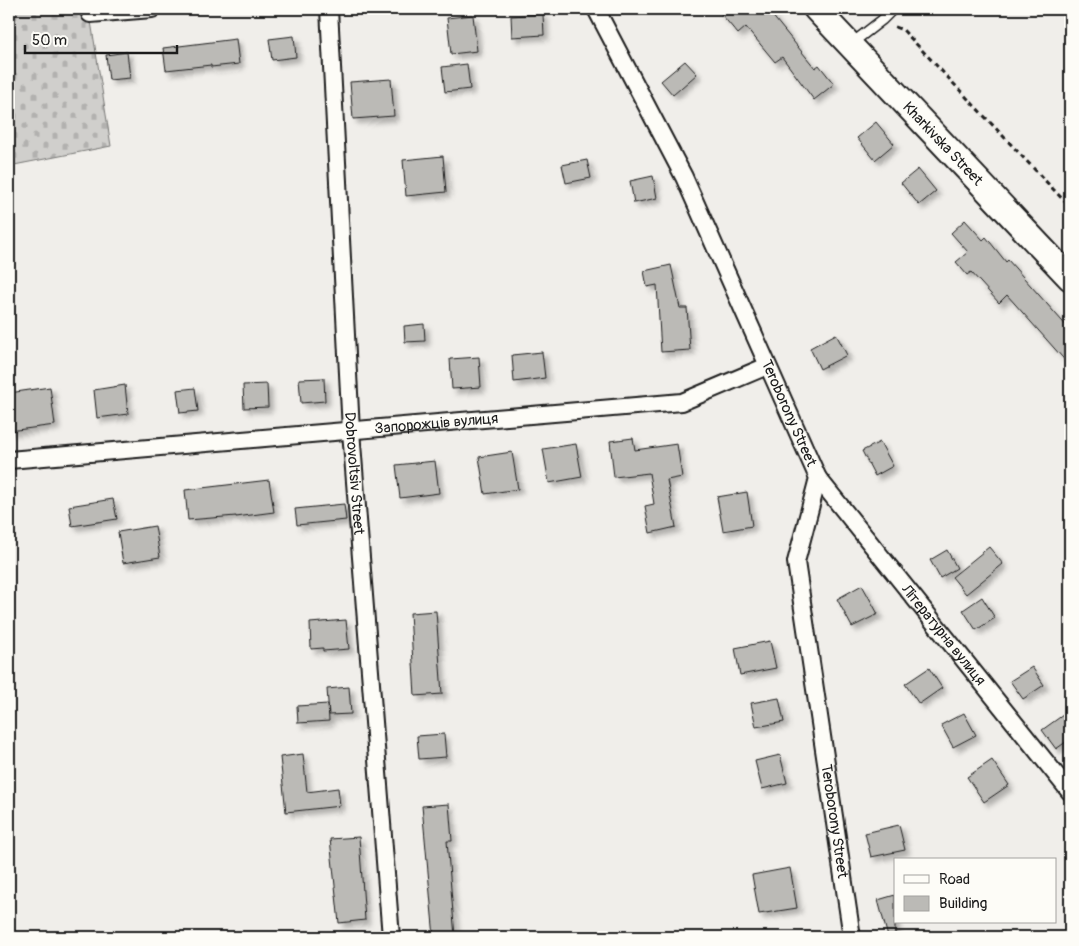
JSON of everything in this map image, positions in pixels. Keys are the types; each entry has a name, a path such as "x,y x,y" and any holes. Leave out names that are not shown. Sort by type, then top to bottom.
{"street":[{"path":"90,14 152,9"},
{"name":"Dobrovoltsiv Street","path":"329,9 351,431 391,937"},
{"name":"Teroborony Street","path":"596,9 684,177 818,478 796,562 852,937"},
{"name":"Kharkivska Street","path":"816,9 1070,278"},
{"name":"Запорожців вулиця","path":"9,460 682,402 767,366"},
{"name":"Літературна вулиця","path":"818,478 1070,792"}],"lane":[{"path":"850,44 882,20 893,9"}],"path":[{"path":"861,9 902,30 1070,207"}],"green space":[{"path":"9,9 89,9 111,146 9,166"}],"building":[{"path":"717,9 767,9 815,68 819,65 834,84 814,100 782,57 775,62 746,27 738,34"},
{"path":"543,14 544,35 512,37 511,16"},
{"path":"473,15 477,51 451,54 447,18"},
{"path":"294,36 296,57 272,60 269,39"},
{"path":"236,39 239,64 166,70 163,48"},
{"path":"127,52 130,78 109,80 106,55"},
{"path":"685,61 697,74 673,95 661,81"},
{"path":"467,64 470,89 445,92 442,67"},
{"path":"391,79 394,116 353,119 350,82"},
{"path":"876,122 894,144 875,160 857,138"},
{"path":"443,156 446,192 406,196 403,160"},
{"path":"587,160 591,178 566,183 562,165"},
{"path":"918,169 936,191 919,205 901,183"},
{"path":"653,176 657,198 634,203 630,181"},
{"path":"965,220 983,240 986,237 1006,262 1008,260 1070,330 1070,366 1007,295 999,303 971,272 967,275 956,262 968,252 951,233"},
{"path":"671,265 680,308 687,308 690,350 661,352 657,285 647,287 644,271"},
{"path":"424,324 425,341 405,342 404,326"},
{"path":"836,334 847,355 820,369 810,348"},
{"path":"542,352 545,378 514,382 512,355"},
{"path":"479,357 481,387 452,389 450,359"},
{"path":"324,378 325,401 301,403 299,379"},
{"path":"267,384 268,407 244,408 243,385"},
{"path":"125,385 128,414 97,418 94,390"},
{"path":"50,387 55,425 9,431 9,393"},
{"path":"195,388 198,411 180,413 177,390"},
{"path":"633,438 635,450 677,444 682,477 667,480 676,527 650,533 645,506 654,504 649,473 614,477 610,441"},
{"path":"880,442 893,466 875,476 862,451"},
{"path":"576,444 582,477 549,483 543,449"},
{"path":"512,452 518,489 485,494 479,457"},
{"path":"435,461 439,493 400,498 396,465"},
{"path":"269,480 274,512 188,520 185,490"},
{"path":"747,492 752,526 723,531 717,497"},
{"path":"113,499 117,519 72,526 69,506"},
{"path":"344,504 346,520 297,525 295,509"},
{"path":"155,526 160,557 123,563 118,532"},
{"path":"989,547 1003,564 966,594 952,577"},
{"path":"947,550 957,568 940,578 930,560"},
{"path":"862,585 878,614 852,627 837,599"},
{"path":"982,597 995,618 976,630 963,610"},
{"path":"436,611 442,694 415,696 410,613"},
{"path":"346,620 349,649 323,651 323,648 311,649 310,623"},
{"path":"770,641 776,668 740,675 735,648"},
{"path":"1032,667 1044,685 1023,699 1010,681"},
{"path":"929,668 942,688 919,704 905,684"},
{"path":"349,687 351,714 329,715 327,689"},
{"path":"779,698 784,722 756,727 751,703"},
{"path":"328,704 329,721 298,723 297,706"},
{"path":"1070,710 1070,739 1056,749 1042,730"},
{"path":"964,713 976,735 953,747 941,725"},
{"path":"444,734 446,757 419,759 417,736"},
{"path":"303,754 307,792 338,788 340,806 286,812 280,757"},
{"path":"780,755 787,783 762,789 755,761"},
{"path":"992,760 1009,785 984,802 967,777"},
{"path":"449,804 452,841 447,841 455,937 434,937 422,806"},
{"path":"899,825 905,850 871,857 865,833"},
{"path":"359,837 365,920 339,923 330,839"},
{"path":"790,868 797,908 759,914 752,875"},
{"path":"894,895 895,937 888,937 878,900"}]}
